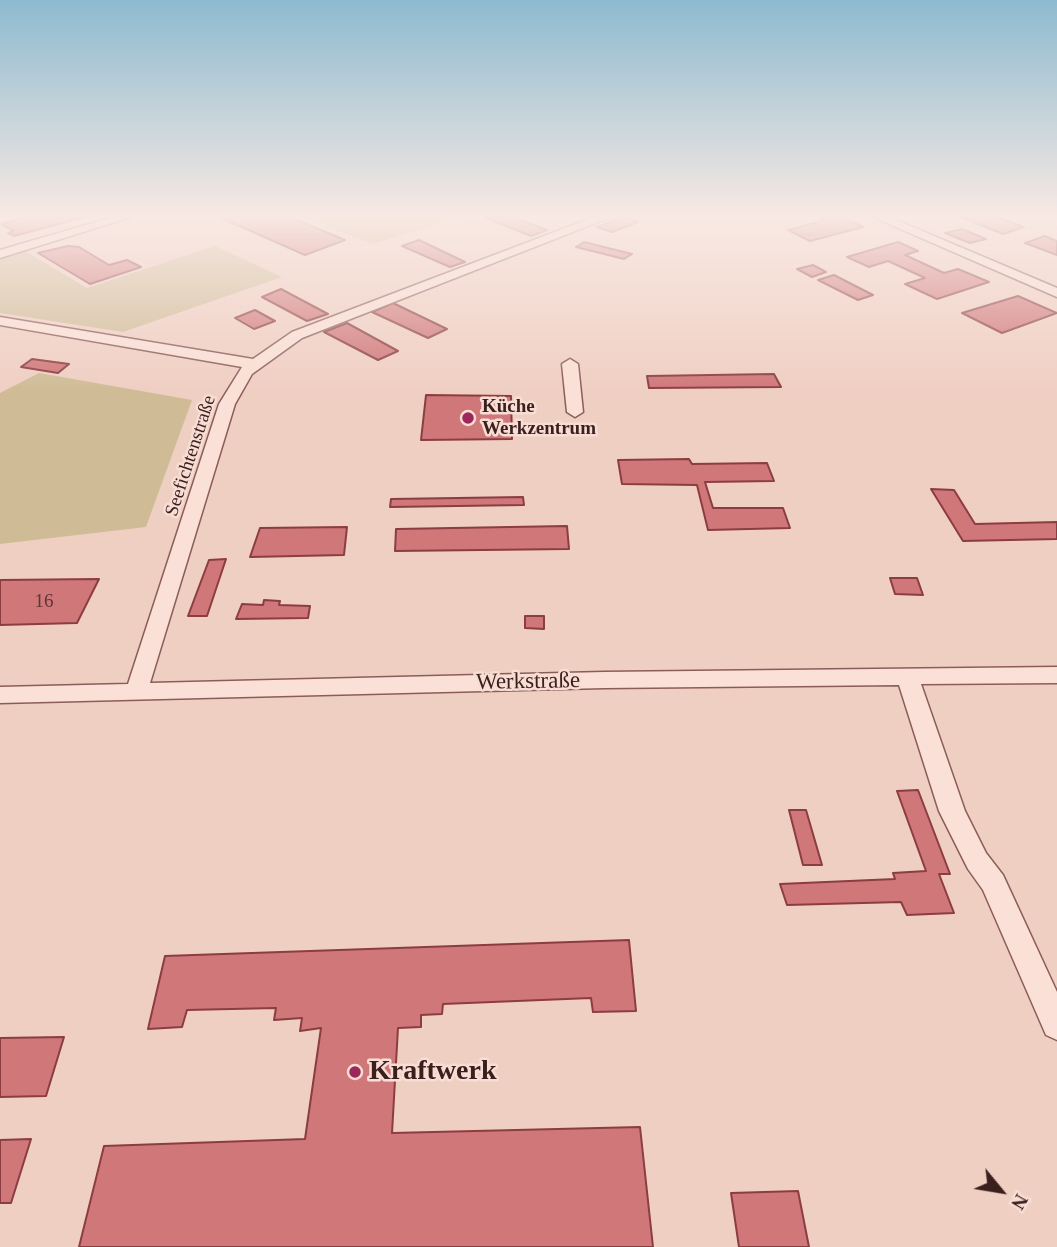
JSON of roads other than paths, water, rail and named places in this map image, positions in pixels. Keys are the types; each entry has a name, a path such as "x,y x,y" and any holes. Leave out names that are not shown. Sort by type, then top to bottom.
{"street":[{"name":"Seefichtenstraße","path":"137,690 227,404 253,364 297,335 453,275"},
{"path":"1015,275 1057,293"},
{"path":"0,321 253,364"},
{"path":"570,364 575,412"},
{"name":"Werkstraße","path":"0,695 137,690 1057,675"},
{"path":"907,677 948,799 980,868 993,883 1057,1025"}],"place":[{"name":"Küche Werkzentrum","path":"468,418"},
{"name":"Kraftwerk","path":"355,1072"}]}
